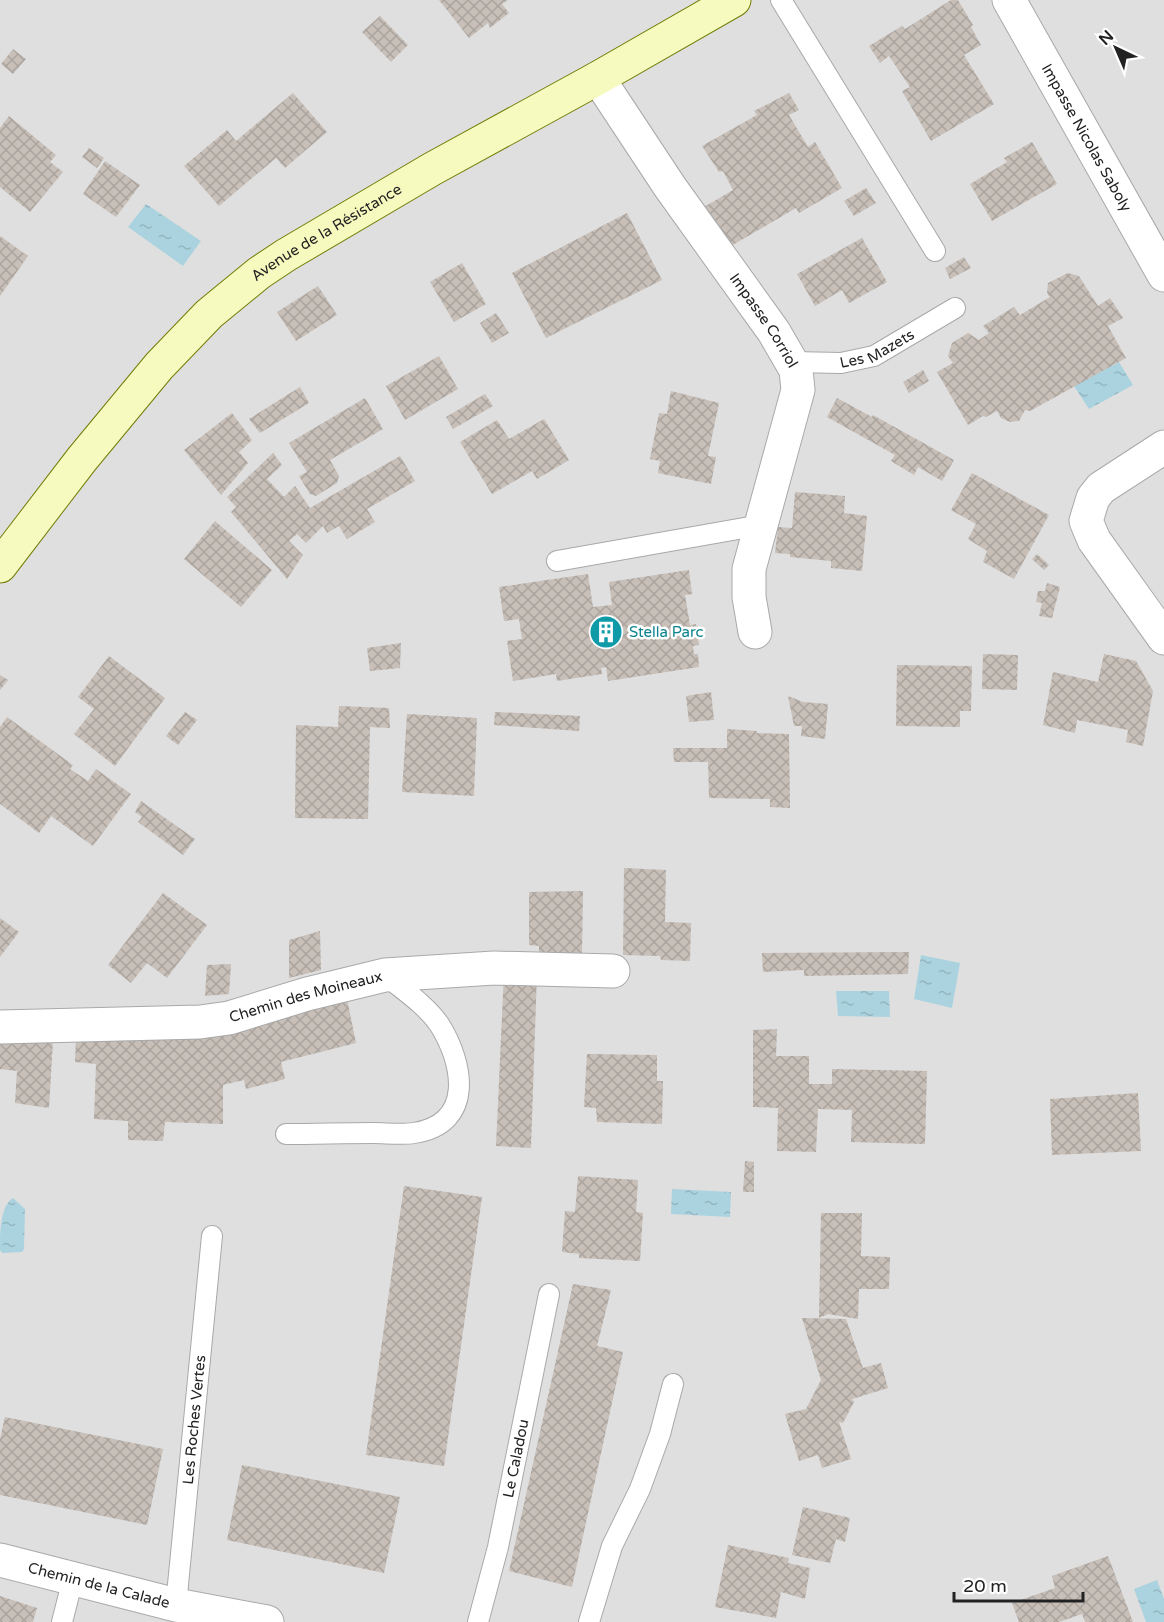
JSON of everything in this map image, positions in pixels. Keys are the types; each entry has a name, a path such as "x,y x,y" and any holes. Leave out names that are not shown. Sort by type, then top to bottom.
{"street":[{"name":"Avenue de la Résistance","path":"0,566 82,459 159,366 209,314 243,286 286,255 432,169 734,0"},
{"name":"Impasse Nicolas Saboly","path":"1009,0 1164,275"},
{"name":"Impasse Corriol","path":"598,78 670,187 774,332 792,362 798,379 798,390 749,569 749,597 755,632"},
{"path":"1164,447 1101,488 1093,498 1086,521 1094,540 1164,638"},
{"name":"Chemin des Moineaux","path":"0,1027 200,1022 229,1018 307,994 385,975 494,968 613,971"},
{"name":"Chemin de la Calade","path":"0,1560 176,1605 267,1622"}],"lane":[{"path":"781,0 935,251"},
{"name":"Les Mazets","path":"792,362 841,363 874,356 955,308"},
{"path":"557,561 761,525"},
{"path":"286,1134 414,1133 438,1124 453,1110 459,1098 455,1055 451,1045 430,1014 385,975"},
{"name":"Les Roches Vertes","path":"176,1605 212,1236"},
{"name":"Le Caladou","path":"478,1622 498,1547 549,1294"},
{"path":"589,1622 612,1546 640,1489 660,1434 673,1384"},
{"path":"62,1622 73,1579"}],"shaded area":[{"path":"0,0 1164,0 1164,1622 0,1622"}],"water":[{"path":"146,204 201,241 183,266 128,227"},
{"path":"1119,362 1133,385 1089,409 1074,386"},
{"path":"921,955 960,963 952,1008 914,999"},
{"path":"836,991 889,991 890,1017 838,1016"},
{"path":"672,1189 731,1192 730,1217 671,1214"},
{"path":"13,1198 25,1209 24,1249 22,1252 2,1253 0,1236 3,1213"},
{"path":"1157,1580 1164,1599 1164,1622 1146,1622 1134,1589"}],"building":[{"path":"439,0 508,0 502,4 509,13 490,28 488,23 469,38"},
{"path":"951,0 958,0 973,25 971,27 981,45 964,55 994,104 931,141 902,91 910,87 889,56 880,63 869,46 902,26 905,29"},
{"path":"380,16 408,45 391,62 362,32"},
{"path":"13,49 26,59 13,74 1,64"},
{"path":"293,93 327,132 285,168 276,158 219,206 184,166 227,130 236,141"},
{"path":"789,93 799,110 789,115 808,147 815,142 842,188 799,213 796,208 731,246 704,207 733,190 723,171 719,172 702,146 757,115 754,111"},
{"path":"9,116 56,155 50,162 63,172 30,212 0,187 0,128"},
{"path":"1032,142 1057,184 992,221 970,184 1007,162 1004,158"},
{"path":"89,148 104,158 97,168 82,157"},
{"path":"105,161 140,185 116,217 83,194"},
{"path":"866,188 876,203 854,216 844,201"},
{"path":"627,213 662,280 546,338 512,273"},
{"path":"0,236 28,256 0,296"},
{"path":"862,238 887,282 849,303 842,290 815,306 797,274"},
{"path":"964,257 971,268 950,279 945,268"},
{"path":"462,263 486,304 454,322 430,282"},
{"path":"1068,273 1079,276 1098,306 1110,298 1123,318 1108,326 1126,358 1030,411 1025,410 1019,421 1010,422 1001,418 997,411 968,425 937,372 953,363 948,356 952,343 968,333 979,340 989,333 983,326 1014,307 1020,315 1050,297 1047,293 1048,283"},
{"path":"318,286 337,315 296,341 277,312"},
{"path":"496,313 509,333 492,343 480,323"},
{"path":"439,356 458,389 405,420 386,386"},
{"path":"923,370 929,381 909,393 903,382"},
{"path":"300,387 309,403 260,433 249,419"},
{"path":"671,391 719,403 708,456 716,457 711,484 658,473 660,461 650,459 659,413 667,414"},
{"path":"485,394 493,406 453,429 446,417"},
{"path":"365,398 383,429 330,460 339,476 337,483 316,496 310,494 299,476 307,472 289,443"},
{"path":"837,398 872,417 873,415 954,460 942,481 918,467 914,475 891,461 895,455 827,417"},
{"path":"232,413 252,440 239,452 248,463 221,495 184,450"},
{"path":"544,419 569,460 537,479 532,471 492,494 460,442 497,420 509,439"},
{"path":"273,453 282,465 267,479 284,497 295,486 310,508 400,456 415,481 367,509 375,522 347,539 339,526 327,533 323,526 306,543 297,534 289,541 303,555 287,579 231,512 236,507 227,497"},
{"path":"972,473 1049,515 1014,579 983,562 987,551 968,539 976,524 951,510"},
{"path":"795,492 845,496 844,513 867,516 862,571 831,568 831,561 790,557 790,554 775,553 778,527 792,528"},
{"path":"215,521 272,570 241,607 184,559"},
{"path":"1037,554 1049,565 1044,570 1032,559"},
{"name":"Stella Parc","path":"689,570 692,594 685,595 690,625 696,624 699,645 693,646 694,654 698,654 699,667 608,681 606,667 601,668 602,674 557,681 556,674 513,681 507,641 522,639 519,619 504,621 499,587 588,574 593,607 612,605 609,582"},
{"path":"1047,583 1060,587 1052,618 1039,616 1042,603 1036,602 1038,591 1045,591"},
{"path":"401,643 400,668 370,671 367,648"},
{"path":"983,654 1018,655 1017,690 982,689"},
{"path":"1104,654 1136,661 1153,691 1143,746 1126,742 1128,730 1077,720 1075,733 1043,725 1053,672 1098,682"},
{"path":"109,656 165,698 115,766 74,734 94,709 78,697"},
{"path":"897,665 972,666 971,711 960,711 960,727 896,726"},
{"path":"0,675 8,680 0,690"},
{"path":"711,692 714,720 689,722 686,696"},
{"path":"788,696 803,702 828,704 825,739 801,736 802,726 794,726"},
{"path":"339,706 389,708 390,728 370,727 368,819 295,818 296,725 338,727"},
{"path":"185,712 197,720 178,745 166,736"},
{"path":"495,712 580,716 579,731 494,725"},
{"path":"407,714 477,718 474,796 402,792"},
{"path":"7,717 73,765 70,769 88,781 96,769 131,794 93,846 51,816 39,833 0,804 0,727"},
{"path":"727,729 789,734 790,808 770,807 770,799 709,798 708,762 674,762 673,748 727,748"},
{"path":"141,801 195,839 183,855 138,822 142,817 135,812"},
{"path":"624,868 666,870 665,922 691,923 690,961 661,960 660,956 623,955"},
{"path":"583,891 582,955 539,955 539,946 529,945 529,892"},
{"path":"163,893 207,925 167,978 147,963 131,983 108,965"},
{"path":"0,918 19,932 0,957"},
{"path":"320,931 321,970 289,978 289,940"},
{"path":"909,952 908,974 804,976 804,970 763,972 762,953"},
{"path":"231,964 229,994 205,996 207,965"},
{"path":"504,973 537,973 531,1148 496,1146"},
{"path":"347,999 356,1043 281,1062 285,1079 246,1089 244,1080 223,1085 223,1124 165,1122 163,1141 128,1140 128,1121 94,1119 96,1064 75,1062 76,1037"},
{"path":"777,1029 776,1056 809,1056 809,1084 832,1084 832,1069 927,1071 925,1144 851,1142 852,1110 818,1109 816,1152 777,1151 778,1108 753,1107 753,1030"},
{"path":"0,1038 53,1040 49,1108 15,1103 17,1071 0,1069"},
{"path":"587,1054 657,1055 657,1081 663,1081 662,1124 597,1122 596,1108 584,1107"},
{"path":"1138,1093 1141,1151 1052,1155 1050,1099"},
{"path":"745,1161 754,1162 754,1192 743,1192"},
{"path":"578,1176 638,1180 636,1212 643,1213 640,1261 579,1258 579,1254 562,1252 565,1211 575,1212"},
{"path":"404,1186 482,1197 444,1466 366,1455"},
{"path":"821,1213 862,1213 861,1256 890,1257 889,1289 859,1289 858,1319 828,1314 819,1318"},
{"path":"573,1284 611,1290 597,1346 623,1352 572,1587 509,1571"},
{"path":"802,1318 846,1319 863,1368 881,1363 888,1388 852,1399 854,1402 843,1423 839,1422 851,1459 822,1468 818,1455 799,1461 785,1414 806,1409 821,1380"},
{"path":"5,1417 163,1449 147,1525 0,1495 0,1439"},
{"path":"242,1465 400,1497 384,1573 227,1540"},
{"path":"803,1507 850,1518 845,1542 836,1539 830,1563 792,1555"},
{"path":"728,1545 789,1558 788,1563 810,1568 805,1599 781,1592 776,1618 715,1607"},
{"path":"1108,1556 1133,1622 1085,1622 1082,1614 1059,1622 1019,1622 1012,1603 1055,1588 1052,1576"},
{"path":"0,1596 37,1608 33,1622 0,1622"}],"place":[{"name":"Stella Parc","path":"606,632"}]}
